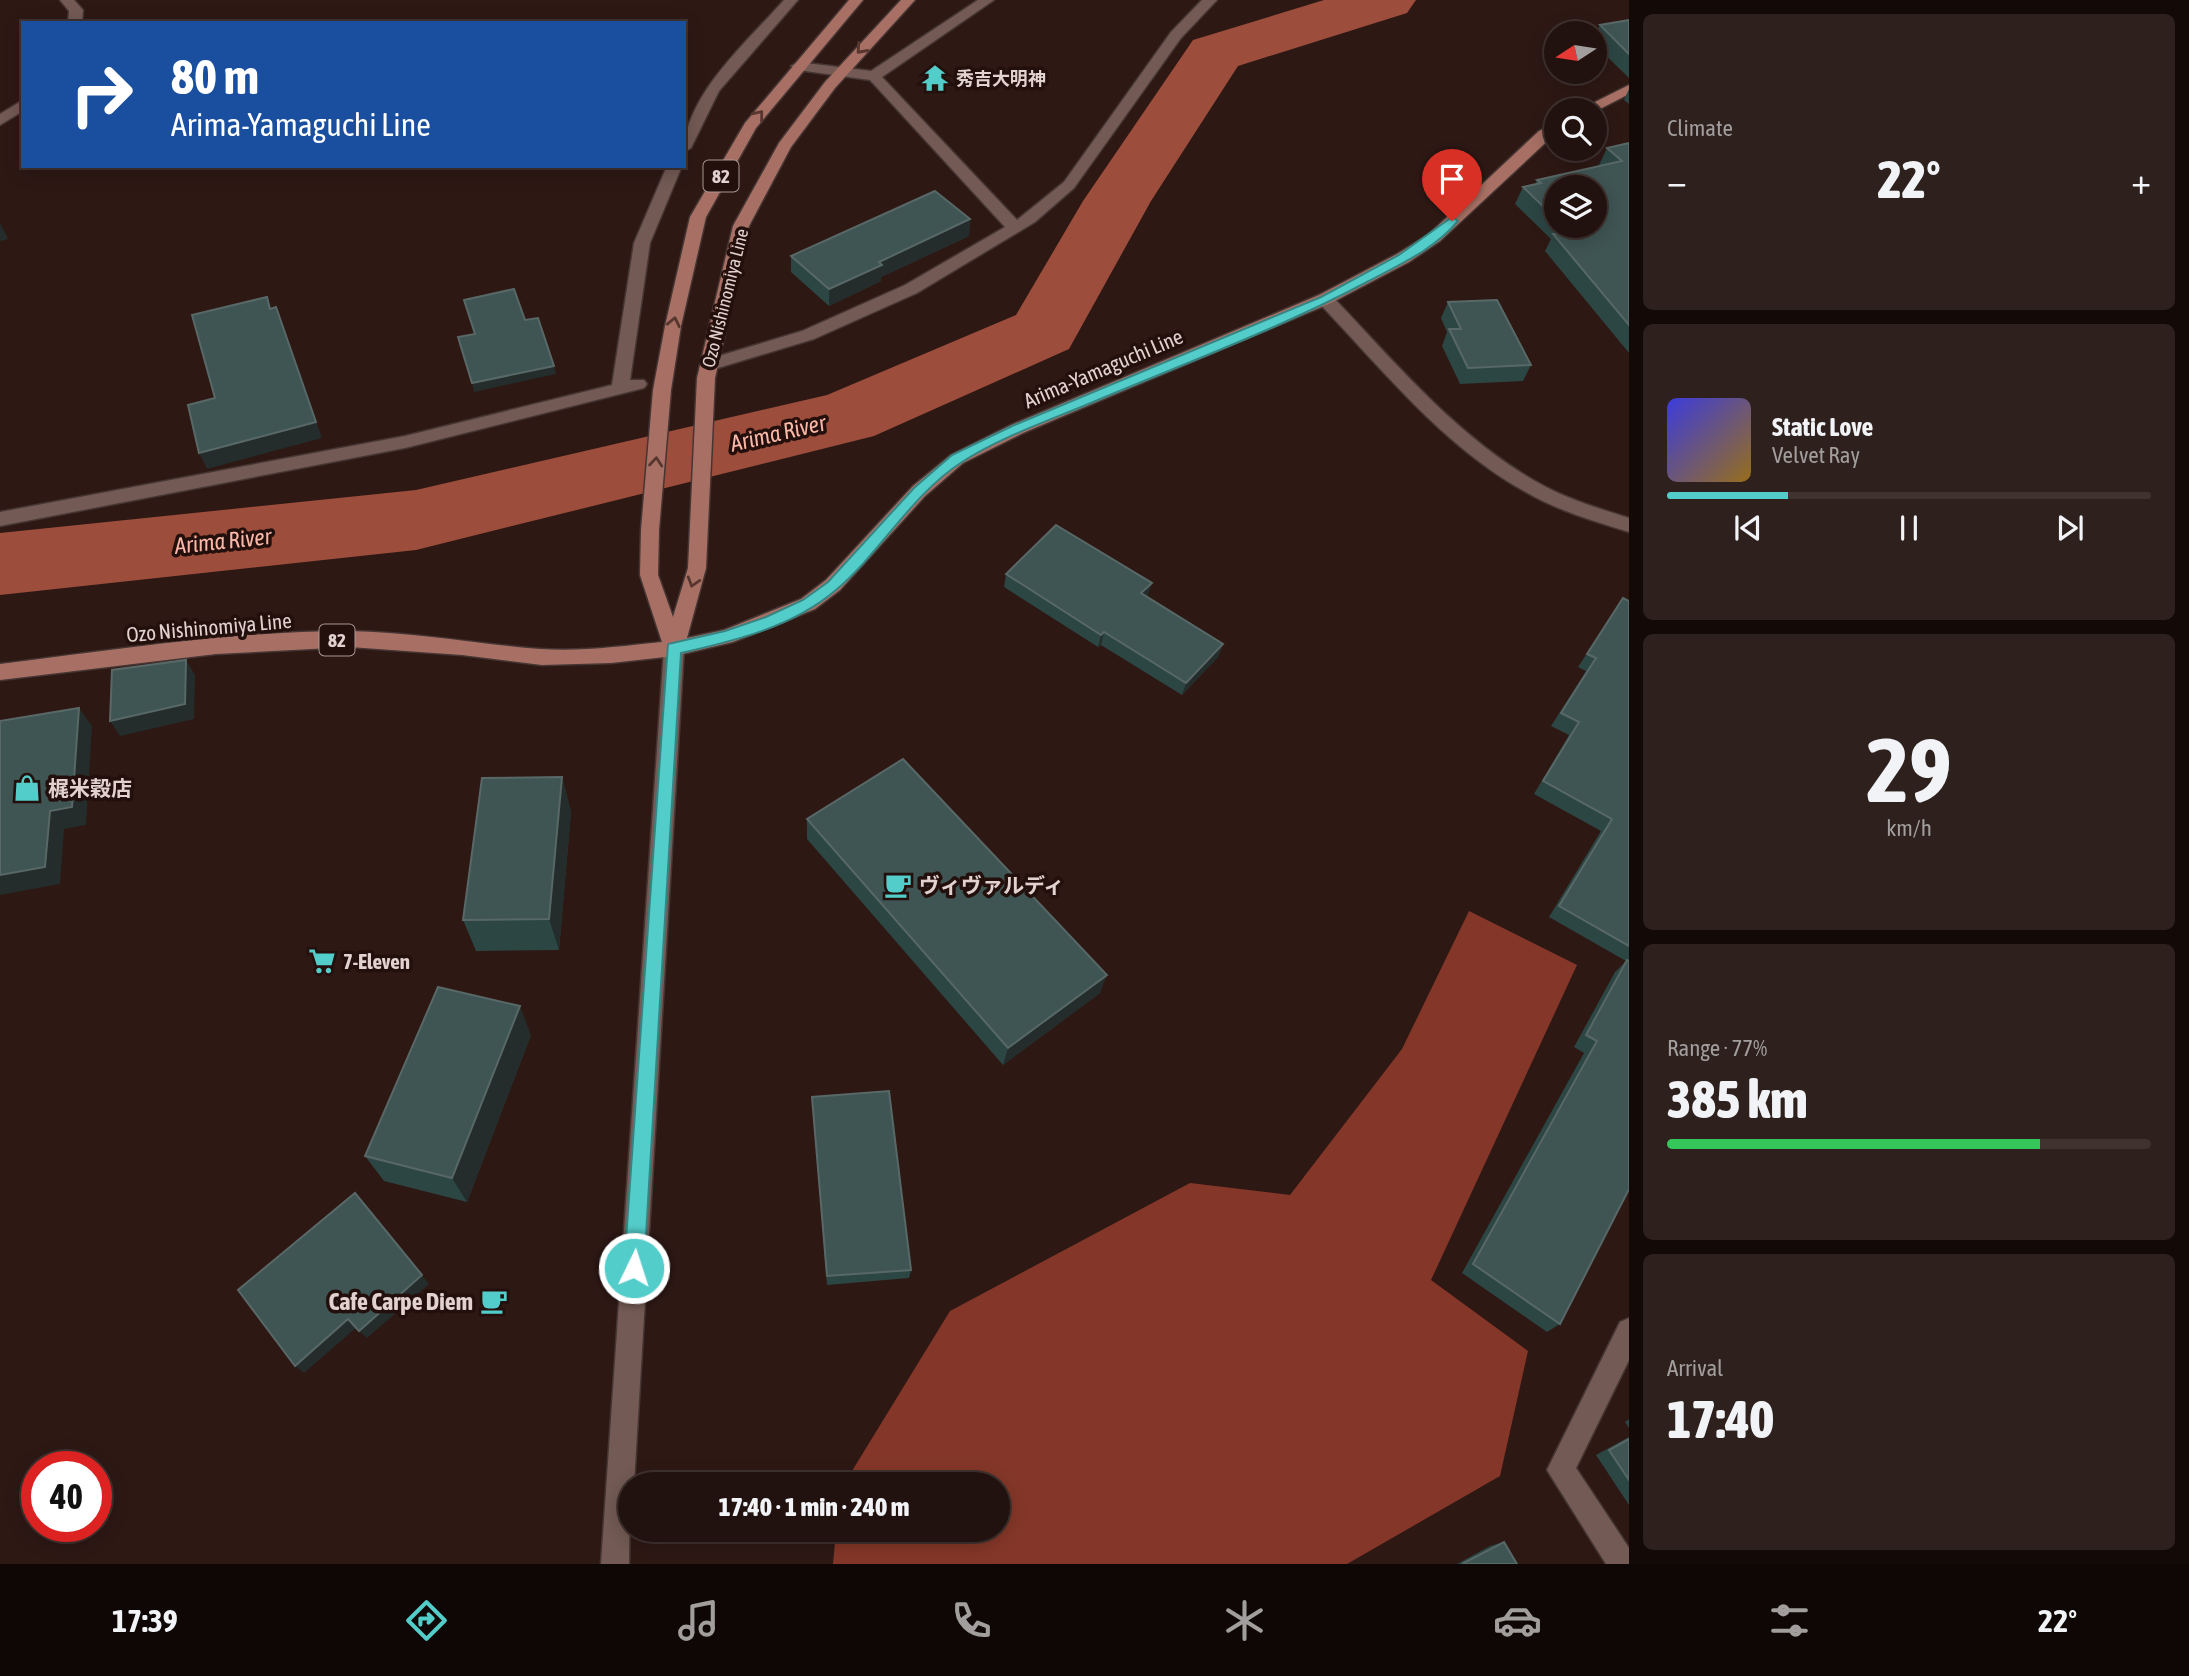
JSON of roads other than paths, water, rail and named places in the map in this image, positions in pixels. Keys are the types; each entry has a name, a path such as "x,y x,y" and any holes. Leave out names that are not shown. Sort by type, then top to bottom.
{"main road":[{"name":"Ozo Nishinomiya Line","path":"674,648 649,575 650,530 662,390 673,326 698,217 750,126 856,0"},
{"name":"Ozo Nishinomiya Line","path":"674,648 698,568 707,372 741,226 783,146 841,71 908,0"},
{"path":"1607,100 1629,89"},
{"name":"Arima-Yamaguchi Line","path":"674,648 726,637 808,604 833,585 919,491 957,459 1017,429 1325,299 1434,238 1544,134"},
{"name":"Ozo Nishinomiya Line","path":"0,672 216,646 350,639 462,647 542,657 611,655 674,648"}],"street":[{"path":"67,0 76,10 75,21"},
{"path":"686,144 713,90 791,0"},
{"path":"874,76 987,0"},
{"path":"707,372 808,335 911,289 1030,219 1069,186 1176,35 1210,0"},
{"path":"798,66 874,76 1015,228"},
{"path":"0,121 21,105"},
{"path":"0,519 405,442 629,387 642,243 674,168"},
{"path":"1325,299 1451,427 1496,465 1530,487 1629,525"},
{"path":"615,1564 674,648"},
{"path":"1623,1564 1560,1470 1629,1331"}],"waterway":[{"name":"Arima River","path":"0,564 416,520 847,417 1043,332 1117,201 1215,53 1386,0"}],"place":[{"name":"秀吉大明神","path":"935,78"},
{"name":"梶米穀店","path":"27,788"},
{"name":"ヴィヴァルディ","path":"898,885"},
{"name":"7-Eleven","path":"322,961"},
{"name":"Cafe Carpe Diem","path":"494,1301"}]}
